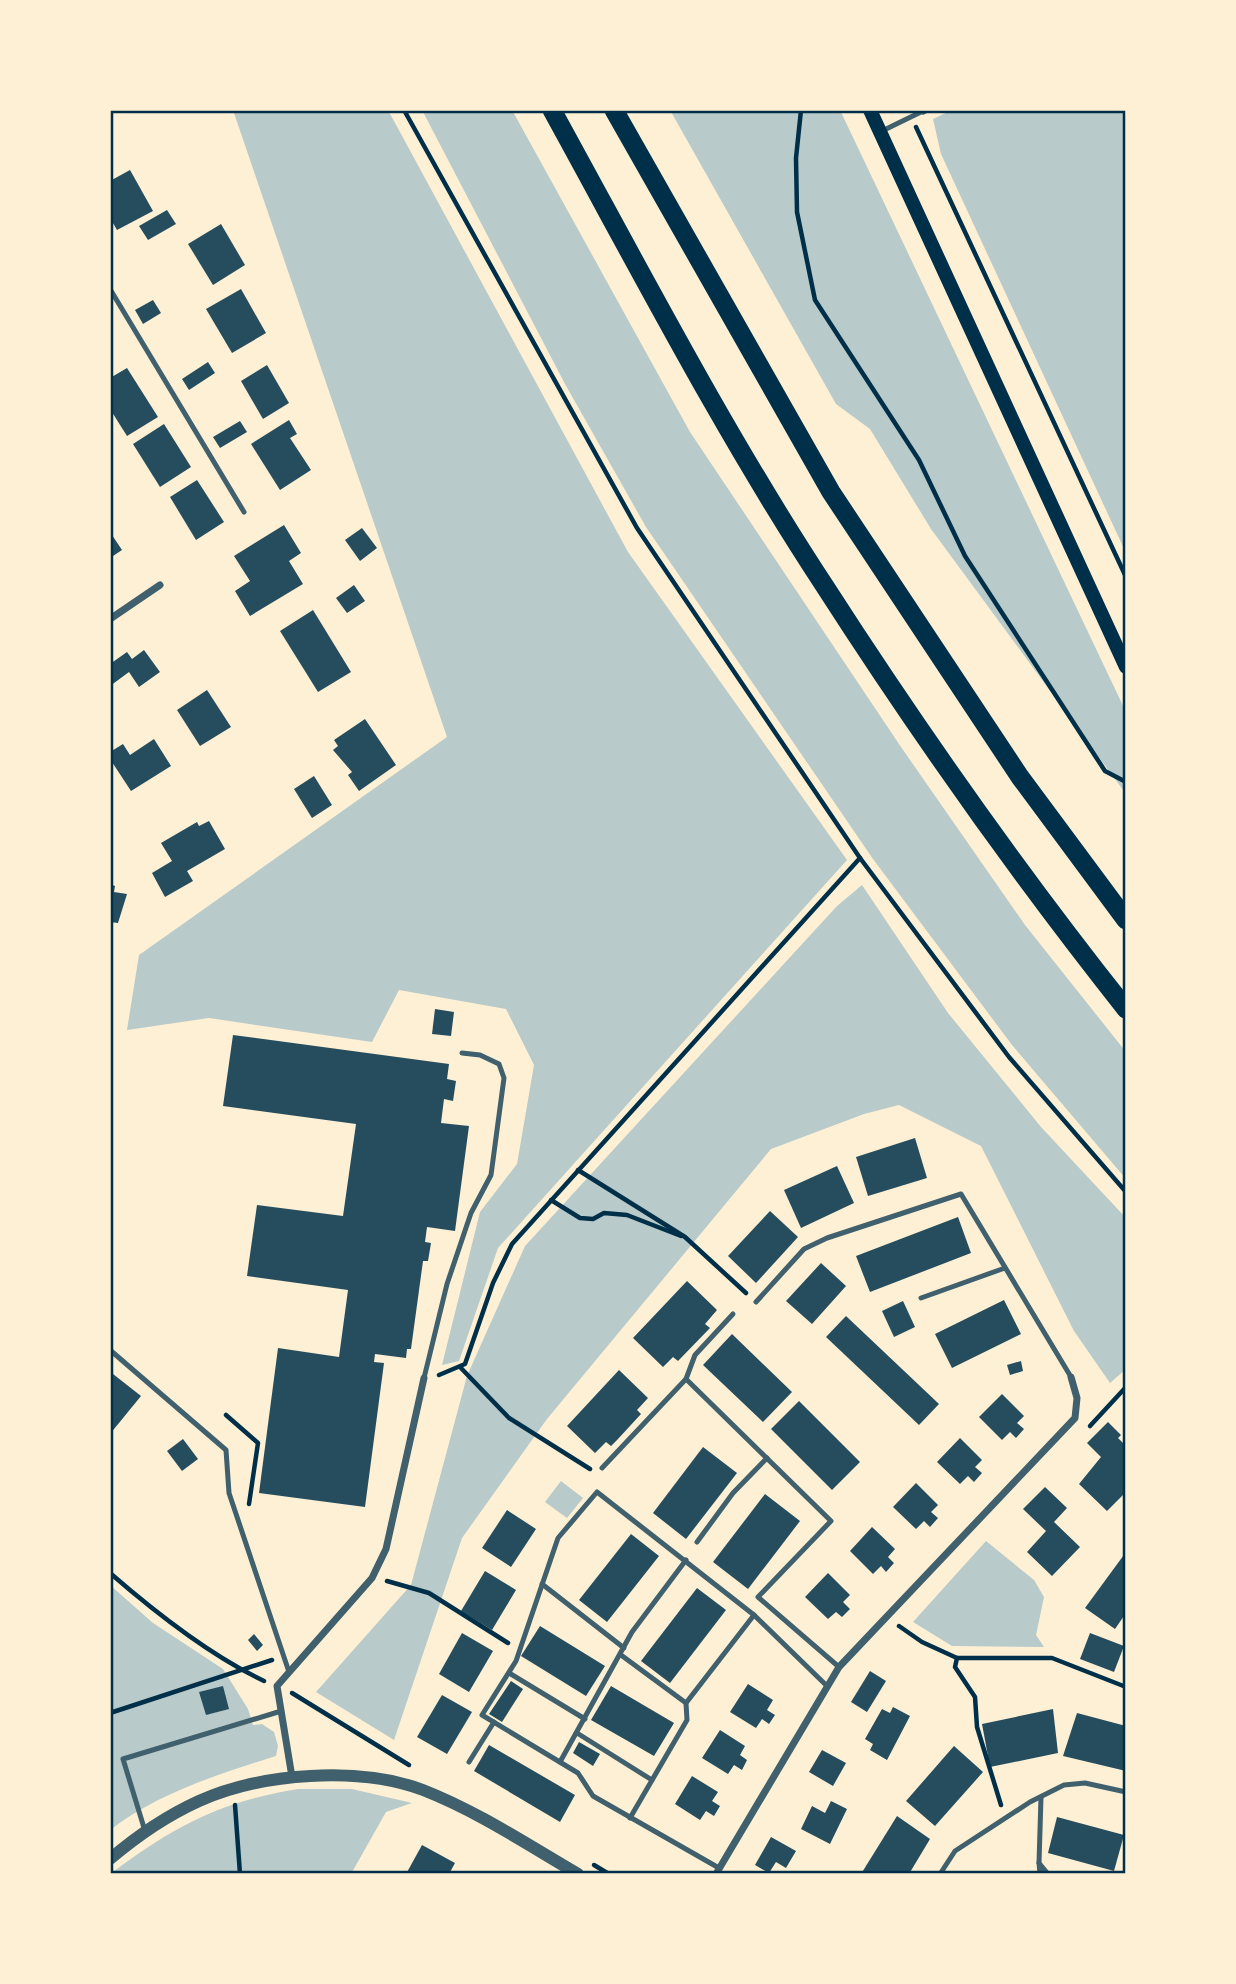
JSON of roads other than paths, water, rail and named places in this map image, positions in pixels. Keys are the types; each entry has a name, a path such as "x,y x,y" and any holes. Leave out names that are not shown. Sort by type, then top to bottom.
{"highway":[{"path":"552,110 690,360 822,584 974,808 1126,1009"},
{"path":"614,110 831,492 1020,778 1126,920"}],"main road":[{"path":"870,110 1126,667"}],"street":[{"path":"110,619 160,585"},
{"path":"717,1871 839,1667 1075,1418 1077,1398 1071,1377"},
{"path":"292,1777 278,1712 276,1686 372,1578 386,1549 424,1378"},
{"path":"110,1859 145,1831 199,1800 234,1789 292,1777 339,1776 387,1780 423,1790 492,1824 578,1874"}],"lane":[{"path":"880,131 924,111"},
{"path":"110,289 244,512"},
{"path":"424,1378 447,1284 471,1213 491,1175 504,1078 499,1064 480,1055 462,1053"},
{"path":"756,1302 804,1249 827,1238 961,1194 1071,1377"},
{"path":"921,1298 1005,1268"},
{"path":"602,1468 686,1379 695,1356 733,1314"},
{"path":"110,1350 226,1450 229,1493 289,1672"},
{"path":"686,1379 831,1521 758,1597 839,1667"},
{"path":"697,1542 733,1493 767,1458"},
{"path":"717,1871 593,1796 578,1773 482,1715 520,1650 558,1538 597,1492 754,1615 827,1686"},
{"path":"560,1762 632,1632 686,1560"},
{"path":"542,1584 624,1648"},
{"path":"631,1818 687,1720 686,1703 754,1615"},
{"path":"621,1655 686,1703"},
{"path":"509,1672 585,1719"},
{"path":"145,1831 123,1759 278,1712"},
{"path":"469,1762 494,1723"},
{"path":"577,1733 652,1780"},
{"path":"940,1874 955,1851 1005,1817 1064,1785 1084,1783 1126,1792"},
{"path":"1040,1874 1041,1797"},
{"path":"1039,1863 1048,1874"}]}
